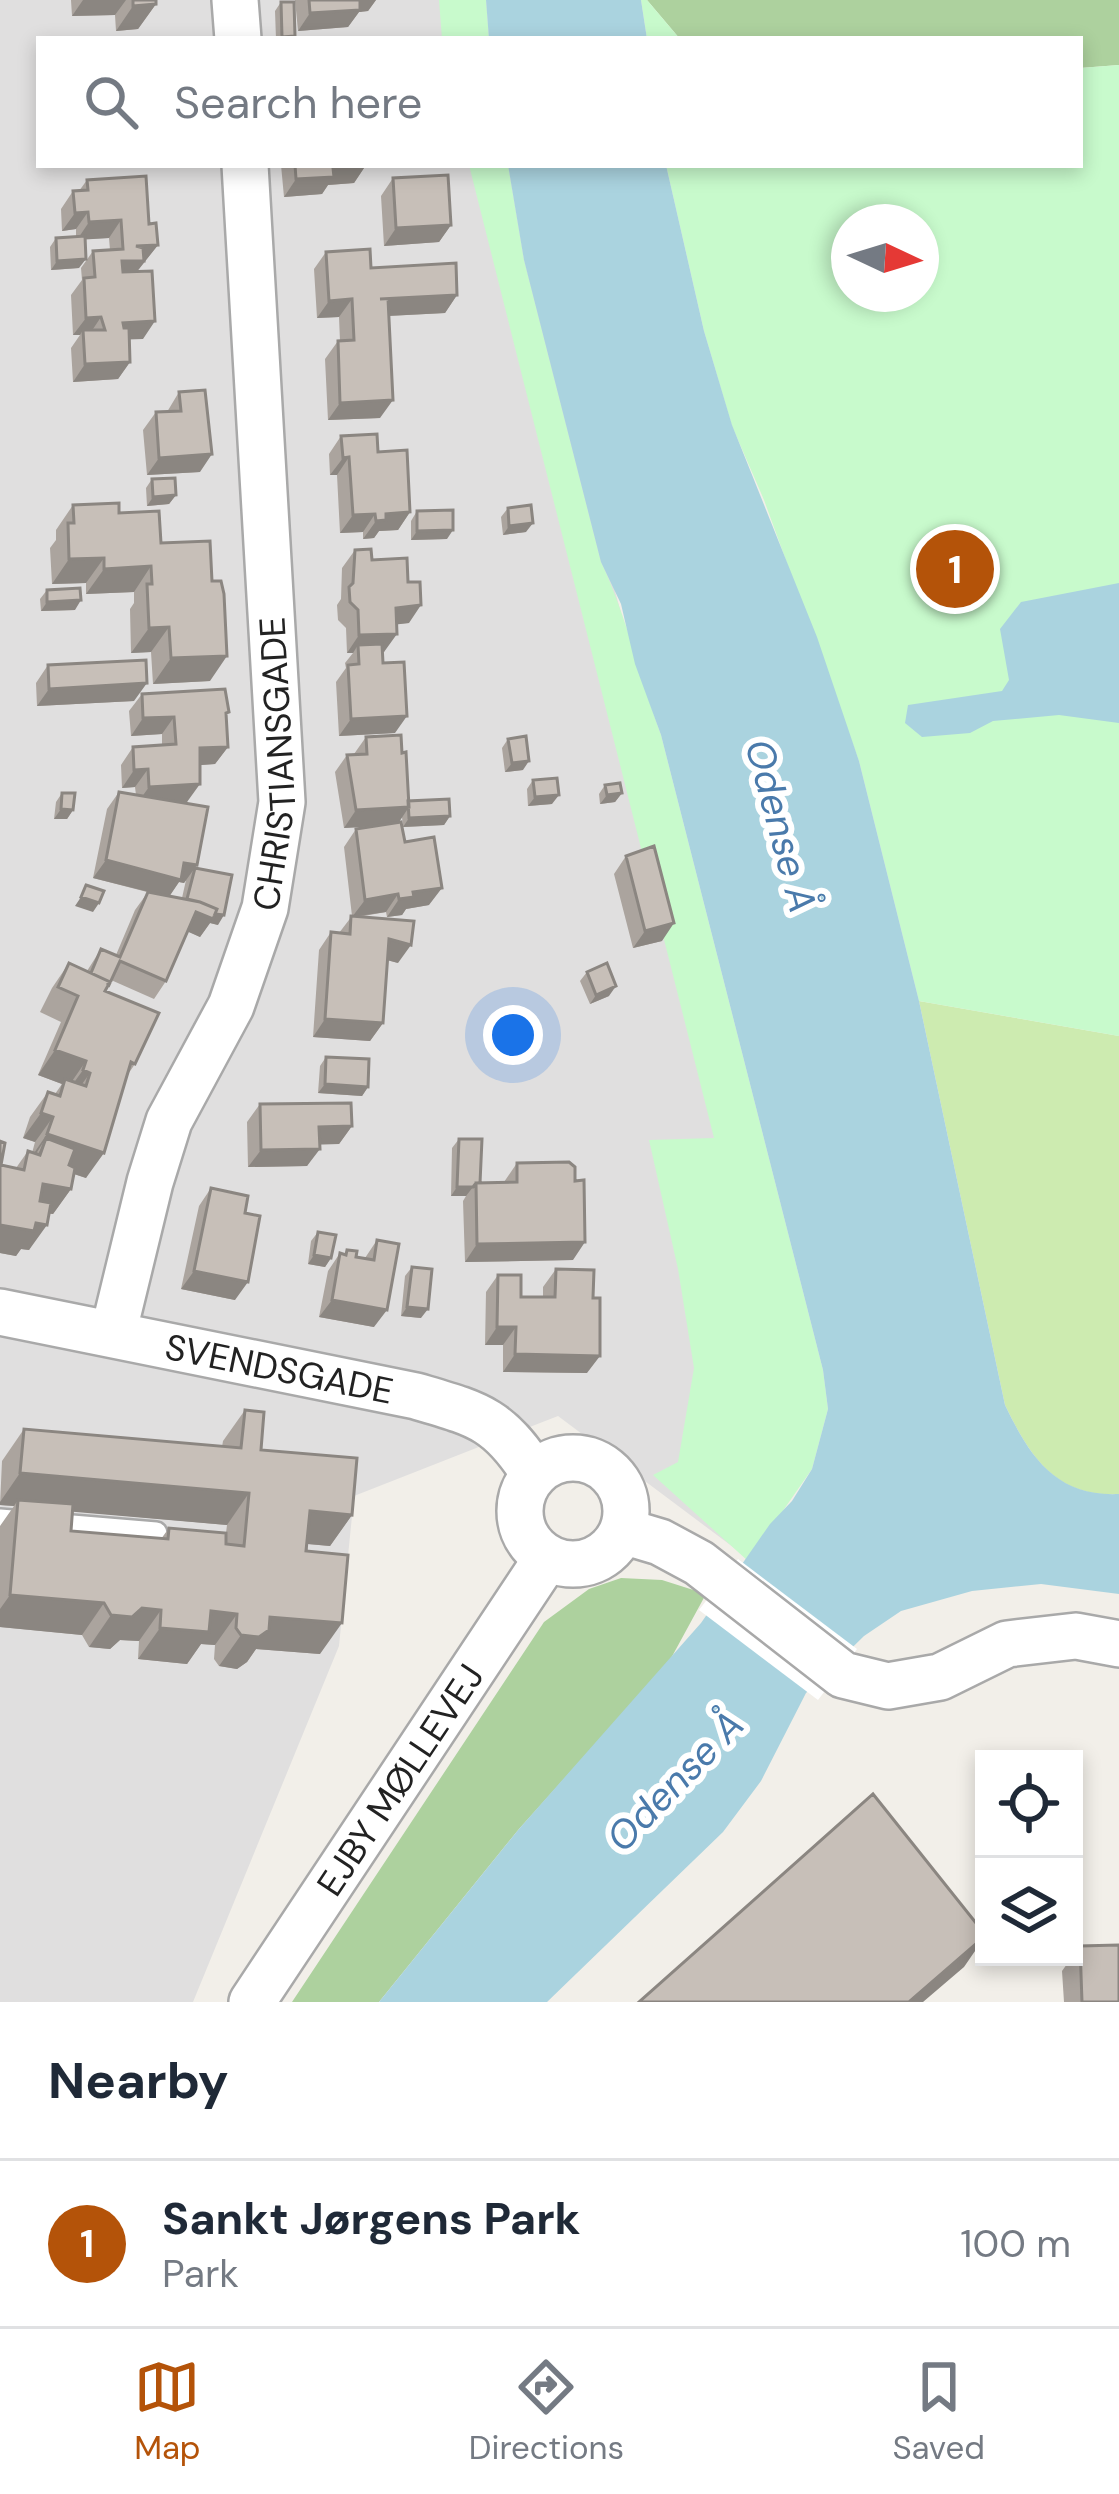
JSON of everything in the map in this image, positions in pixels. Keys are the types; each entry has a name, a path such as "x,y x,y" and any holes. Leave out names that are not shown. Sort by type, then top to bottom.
{"street":[{"path":"236,0 238,36"},
{"name":"CHRISTIANSGADE","path":"113,1334 169,1121 231,1006 265,908 281,802 245,168"},
{"name":"SVENDSGADE","path":"0,1312 416,1396 459,1409 492,1422 515,1442 534,1474"},
{"path":"590,1460 610,1472 621,1488 626,1512 622,1532 607,1553 570,1565 547,1558 532,1545 521,1528 520,1501 534,1474 550,1463 590,1460"},
{"path":"622,1532 660,1542 698,1563 843,1676 889,1686 940,1677 1007,1644 1076,1636 1119,1644"},
{"name":"EJBY MØLLEVEJ","path":"252,2002 547,1558"}],"lane":[{"path":"0,1520 156,1533"}],"shaded area":[{"path":"0,0 486,0 489,36 36,36 36,168 509,168 524,260 731,1013 749,1559 558,1416 354,1496 339,1646 193,2002 0,2002"}],"green space":[{"path":"439,0 486,0 489,36 442,36"},
{"path":"641,0 647,0 677,36 647,36"},
{"path":"647,0 1119,0 1119,65 1083,68 1083,36 677,36"},
{"path":"1119,65 1119,1036 919,1001 859,761 764,500 732,426 704,331 667,168 1083,168 1083,68"},
{"path":"470,168 509,168 524,260 601,562 661,735 823,1370 828,1409 812,1469 748,1561 653,1475 678,1462 694,1368 649,1140 714,1138"},
{"path":"919,1001 1119,1036 1119,1494 1078,1489 1061,1481 1035,1456 1005,1405"},
{"path":"621,1578 662,1580 706,1594 669,1662 519,1829 379,2002 292,2002 544,1622 589,1589"}],"water":[{"path":"486,0 641,0 647,36 489,36"},
{"name":"Odense Å","path":"509,168 667,168 704,331 732,425 817,637 859,761 919,1001 1005,1405 1035,1456 1061,1480 1097,1493 1119,1494 1119,1594 1041,1584 972,1591 901,1611 864,1636 806,1693 761,1781 723,1832 547,2002 379,2002 519,1829 701,1623 812,1469 828,1409 823,1370 661,735 635,664 621,604 601,562 524,260"},
{"path":"1119,583 1119,723 1059,715 993,721 970,733 922,737 905,723 908,705 1002,691 1009,680 1000,629 1021,602"}],"pier":[{"path":"738,1559 857,1649 818,1700 699,1610"}],"building":[{"path":"133,0 156,0 156,4 133,6"},
{"path":"309,0 360,0 360,10 310,13"},
{"path":"281,2 294,2 295,36 282,36"},
{"path":"295,168 333,168 334,177 296,179"},
{"path":"448,175 451,225 396,228 393,178"},
{"path":"146,176 149,224 156,223 158,245 136,246 143,248 144,261 122,261 123,272 152,271 155,321 123,323 129,328 130,362 85,364 83,330 105,330 101,317 86,318 84,278 95,277 93,251 123,249 121,220 89,222 88,212 75,213 73,191 88,190 87,180"},
{"path":"85,236 86,259 57,261 56,238"},
{"path":"370,249 371,268 456,263 457,295 380,299 388,299 393,400 340,403 338,341 354,340 352,299 329,301 326,252"},
{"path":"205,390 212,454 159,458 156,412 181,411 179,392"},
{"path":"377,434 378,452 407,450 410,512 386,514 386,520 376,521 375,514 353,515 349,457 343,458 341,436"},
{"path":"175,478 176,495 153,497 152,479"},
{"path":"119,503 119,513 159,511 161,543 210,541 212,581 221,581 224,594 227,656 171,658 169,627 149,628 151,566 104,569 104,558 69,559 68,523 74,523 73,505"},
{"path":"531,505 533,523 509,526 508,508"},
{"path":"453,510 453,530 417,531 417,511"},
{"path":"371,549 372,560 407,558 408,582 420,582 421,605 396,608 397,634 359,635 358,610 350,602 349,587 355,550"},
{"path":"80,588 81,600 47,602 47,590"},
{"path":"382,644 383,663 404,662 407,716 351,719 348,665 359,664 358,645"},
{"path":"146,660 147,683 49,689 48,665"},
{"path":"225,689 228,747 200,748 200,784 149,787 148,769 134,770 133,747 176,744 174,717 143,718 142,694"},
{"path":"401,735 409,807 356,810 347,755 367,754 366,737"},
{"path":"526,736 529,761 512,763 508,739"},
{"path":"557,778 559,795 535,797 533,780"},
{"path":"620,783 622,793 607,795 605,785"},
{"path":"119,792 208,807 197,865 184,863 181,880 106,860"},
{"path":"62,793 75,793 73,810 61,809"},
{"path":"449,799 450,816 409,818 408,801"},
{"path":"401,822 405,842 434,837 442,888 413,892 414,897 399,899 398,894 365,900 356,829"},
{"path":"654,846 674,923 645,931 626,856"},
{"path":"195,868 232,875 224,915 187,899"},
{"path":"86,885 104,891 99,903 81,897"},
{"path":"148,892 217,909 213,919 196,912 166,981 120,961 109,985 91,973 101,949 120,957"},
{"path":"351,916 414,921 411,945 389,939 383,1023 325,1019 331,932 350,934"},
{"path":"69,963 110,982 105,991 159,1013 135,1064 131,1062 104,1153 47,1134 53,1117 41,1113 48,1092 60,1096 65,1079 86,1086 90,1073 83,1070 86,1061 55,1050 78,996 58,987"},
{"path":"607,963 616,986 596,995 587,972"},
{"path":"326,1057 369,1059 368,1087 325,1084"},
{"path":"351,1103 352,1126 319,1127 320,1149 261,1150 260,1104"},
{"path":"46,1138 75,1149 69,1165 75,1168 71,1189 43,1184 40,1201 51,1203 47,1225 36,1223 34,1231 0,1225 0,1141 5,1143 1,1165 24,1170 28,1151 40,1155"},
{"path":"459,1139 482,1139 480,1183 473,1187 457,1187"},
{"path":"569,1162 575,1167 575,1181 584,1180 585,1242 477,1244 476,1183 517,1182 517,1163"},
{"path":"211,1188 248,1196 245,1213 260,1216 248,1282 194,1271"},
{"path":"318,1232 336,1235 331,1258 314,1255"},
{"path":"377,1240 399,1244 387,1310 332,1300 340,1253 357,1251 356,1257 374,1260"},
{"path":"412,1267 432,1269 428,1309 407,1307"},
{"path":"556,1269 594,1270 593,1298 600,1298 600,1356 515,1354 516,1327 497,1327 498,1275 521,1275 521,1297 555,1297"},
{"path":"245,1410 264,1412 261,1450 357,1458 352,1515 310,1511 306,1551 348,1555 342,1623 270,1617 269,1630 259,1637 241,1635 236,1628 237,1614 211,1611 209,1632 160,1628 161,1610 142,1608 132,1617 111,1615 104,1603 10,1595 18,1500 73,1504 71,1531 168,1539 169,1528 226,1533 226,1544 244,1546 249,1493 20,1473 24,1429 241,1448"},
{"path":"873,1794 975,1922 975,1945 909,2002 639,2002"},
{"path":"1119,1945 1119,2002 1082,2002 1083,1946"}],"place":[{"name":"Sankt Jørgens Park","path":"955,569"}]}
